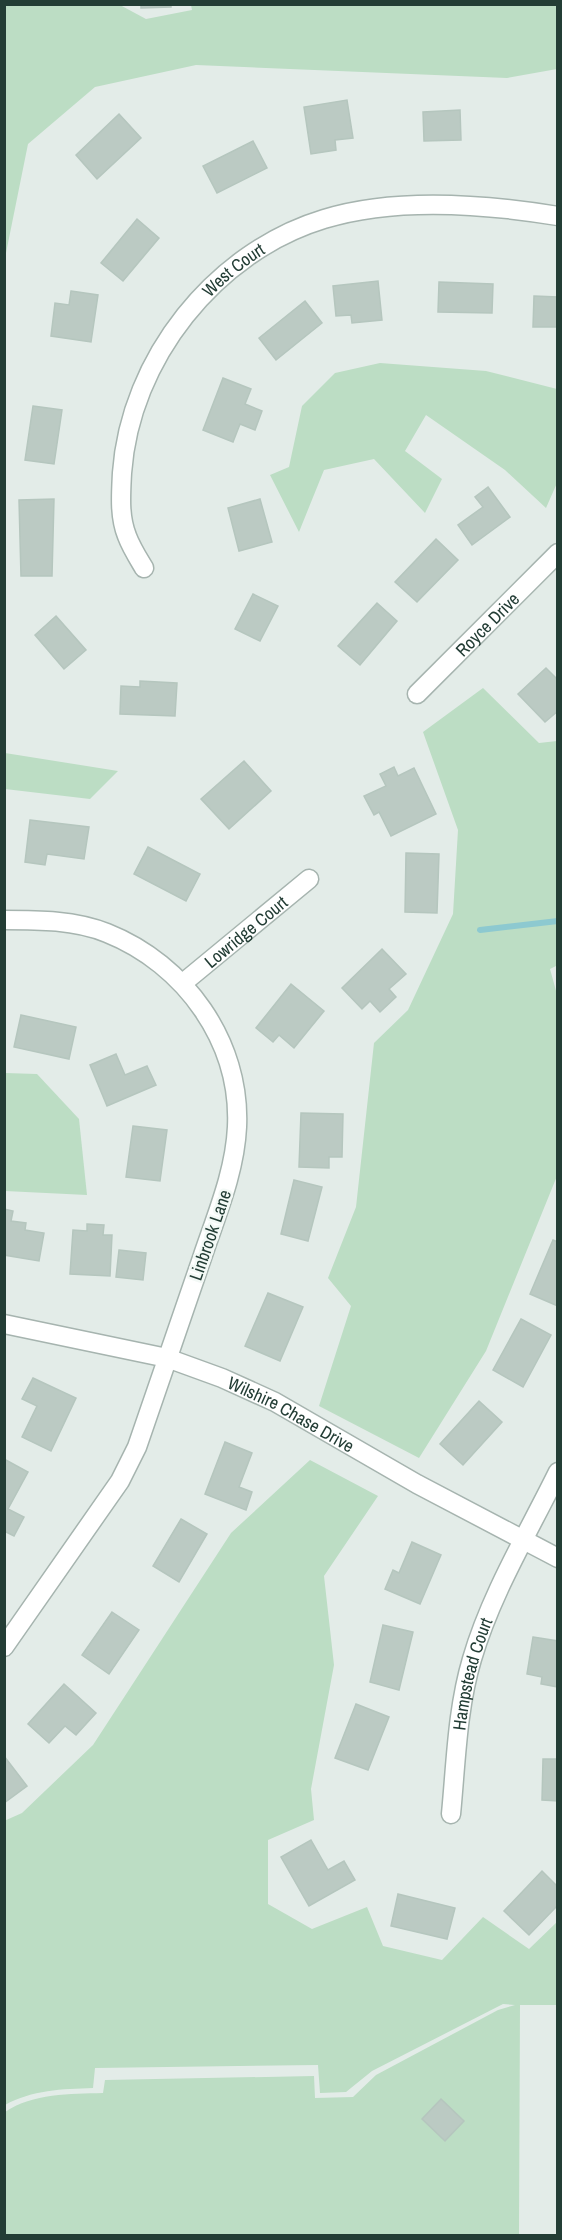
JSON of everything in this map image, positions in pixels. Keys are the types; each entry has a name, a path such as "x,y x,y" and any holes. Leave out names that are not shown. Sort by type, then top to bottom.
{"street":[{"name":"West Court","path":"144,568 126,536 120,504 123,456 135,406 156,358 182,319 213,285 249,256 284,235 322,219 363,208 398,204 522,210 558,216"},
{"name":"Royce Drive","path":"417,694 558,553"},
{"name":"Lowridge Court","path":"183,983 309,879"},
{"name":"Linbrook Lane","path":"4,920 75,924 106,932 134,945 183,983 207,1014 224,1049 235,1089 237,1128 229,1179 137,1447 120,1480 4,1647"},
{"name":"Wilshire Chase Drive","path":"4,1324 167,1358 222,1378 274,1402 417,1484 558,1558"},
{"name":"Hampstead Court","path":"451,1814 463,1702 471,1661 486,1618 558,1472"}],"green space":[{"path":"5,5 120,5 146,19 192,10 191,5 557,5 557,69 507,78 196,65 95,87 28,144 5,258"},
{"path":"380,363 486,371 557,389 557,483 546,508 505,470 426,415 405,451 442,479 425,513 374,459 324,470 299,532 270,475 289,467 302,406 335,373"},
{"path":"483,688 539,743 557,741 558,965 550,969 558,998 557,1176 486,1351 419,1458 319,1406 351,1306 328,1278 356,1207 374,1043 408,1010 453,914 458,830 423,732"},
{"path":"5,753 118,771 90,799 5,789"},
{"path":"5,1073 37,1074 79,1119 87,1195 5,1191"},
{"path":"310,1460 378,1496 324,1576 334,1665 311,1789 314,1820 268,1840 268,1904 312,1929 367,1907 383,1946 442,1960 483,1917 529,1949 557,1922 557,2005 520,2005 519,2235 5,2235 5,2112 27,2101 52,2096 103,2093 105,2080 314,2076 315,2098 353,2097 376,2075 498,2010 515,2005 503,2004 372,2071 346,2092 320,2093 318,2065 95,2068 93,2088 37,2093 5,2105 4,1821 22,1813 93,1745 231,1533"}],"building":[{"path":"141,4 171,4 171,7 141,8"},
{"path":"347,100 353,138 335,140 336,150 311,154 304,107"},
{"path":"460,110 461,140 424,141 423,112"},
{"path":"119,114 141,138 97,179 76,155"},
{"path":"253,141 267,168 217,193 203,166"},
{"path":"137,219 159,238 123,281 101,263"},
{"path":"378,281 382,320 352,323 351,315 336,316 333,286"},
{"path":"439,282 493,284 492,313 438,312"},
{"path":"71,291 98,295 91,342 51,336 55,303 69,305"},
{"path":"534,296 558,297 558,327 533,327"},
{"path":"305,301 322,323 276,360 259,338"},
{"path":"223,378 251,389 245,404 262,411 255,430 240,424 233,442 203,430"},
{"path":"33,406 62,410 54,464 25,460"},
{"path":"488,487 510,517 472,545 458,525 483,507 475,497"},
{"path":"54,499 52,576 21,576 19,500"},
{"path":"260,499 272,542 239,551 228,508"},
{"path":"436,539 458,560 417,602 395,582"},
{"path":"253,594 278,606 260,641 235,629"},
{"path":"377,603 397,621 360,665 338,646"},
{"path":"56,616 86,650 64,669 35,635"},
{"path":"546,668 558,680 558,711 545,722 518,694"},
{"path":"140,681 177,683 175,716 120,714 121,686 140,687"},
{"path":"244,761 271,791 229,829 201,799"},
{"path":"394,767 398,776 414,768 436,814 391,836 379,812 374,815 364,796 386,786 380,774"},
{"path":"30,820 89,827 84,859 47,854 45,865 25,862"},
{"path":"148,847 200,874 186,901 134,874"},
{"path":"406,853 439,854 437,913 405,912"},
{"path":"382,949 406,974 389,989 396,997 380,1012 370,1001 362,1009 342,988"},
{"path":"291,984 324,1011 294,1048 279,1035 273,1042 256,1028"},
{"path":"21,1015 76,1027 69,1059 14,1047"},
{"path":"116,1054 125,1075 147,1066 156,1085 107,1106 90,1065"},
{"path":"301,1113 343,1114 342,1157 329,1157 329,1168 299,1167"},
{"path":"133,1126 167,1130 160,1181 126,1177"},
{"path":"294,1180 322,1187 308,1241 281,1234"},
{"path":"4,1209 13,1211 11,1221 26,1223 25,1230 44,1233 39,1261 4,1255"},
{"path":"87,1224 104,1225 103,1235 112,1235 110,1276 70,1274 73,1230 87,1231"},
{"path":"553,1240 558,1242 558,1306 530,1294"},
{"path":"119,1250 146,1253 143,1280 116,1277"},
{"path":"268,1293 303,1307 280,1361 245,1346"},
{"path":"521,1319 551,1335 523,1387 493,1370"},
{"path":"33,1378 76,1398 51,1451 22,1437 37,1406 22,1399"},
{"path":"479,1401 502,1422 463,1465 440,1444"},
{"path":"225,1442 252,1453 239,1487 252,1492 246,1510 205,1494"},
{"path":"4,1459 28,1472 8,1509 24,1517 14,1536 4,1531"},
{"path":"181,1519 207,1534 179,1582 153,1566"},
{"path":"412,1542 441,1555 420,1604 385,1589 393,1570 399,1573"},
{"path":"112,1612 139,1630 109,1674 82,1655"},
{"path":"383,1625 413,1632 399,1690 370,1682"},
{"path":"533,1637 558,1641 558,1687 541,1684 542,1677 527,1674"},
{"path":"64,1684 96,1713 76,1735 65,1726 49,1743 28,1724"},
{"path":"356,1704 389,1717 368,1770 335,1758"},
{"path":"4,1756 27,1786 4,1803"},
{"path":"543,1759 558,1759 558,1801 542,1800"},
{"path":"311,1840 328,1870 344,1861 355,1880 309,1906 281,1857"},
{"path":"542,1871 558,1887 558,1905 529,1935 504,1911"},
{"path":"398,1894 455,1908 447,1939 391,1926"},
{"path":"441,2099 464,2121 445,2141 422,2119"}],"waterway":[{"path":"480,930 558,921"}]}
